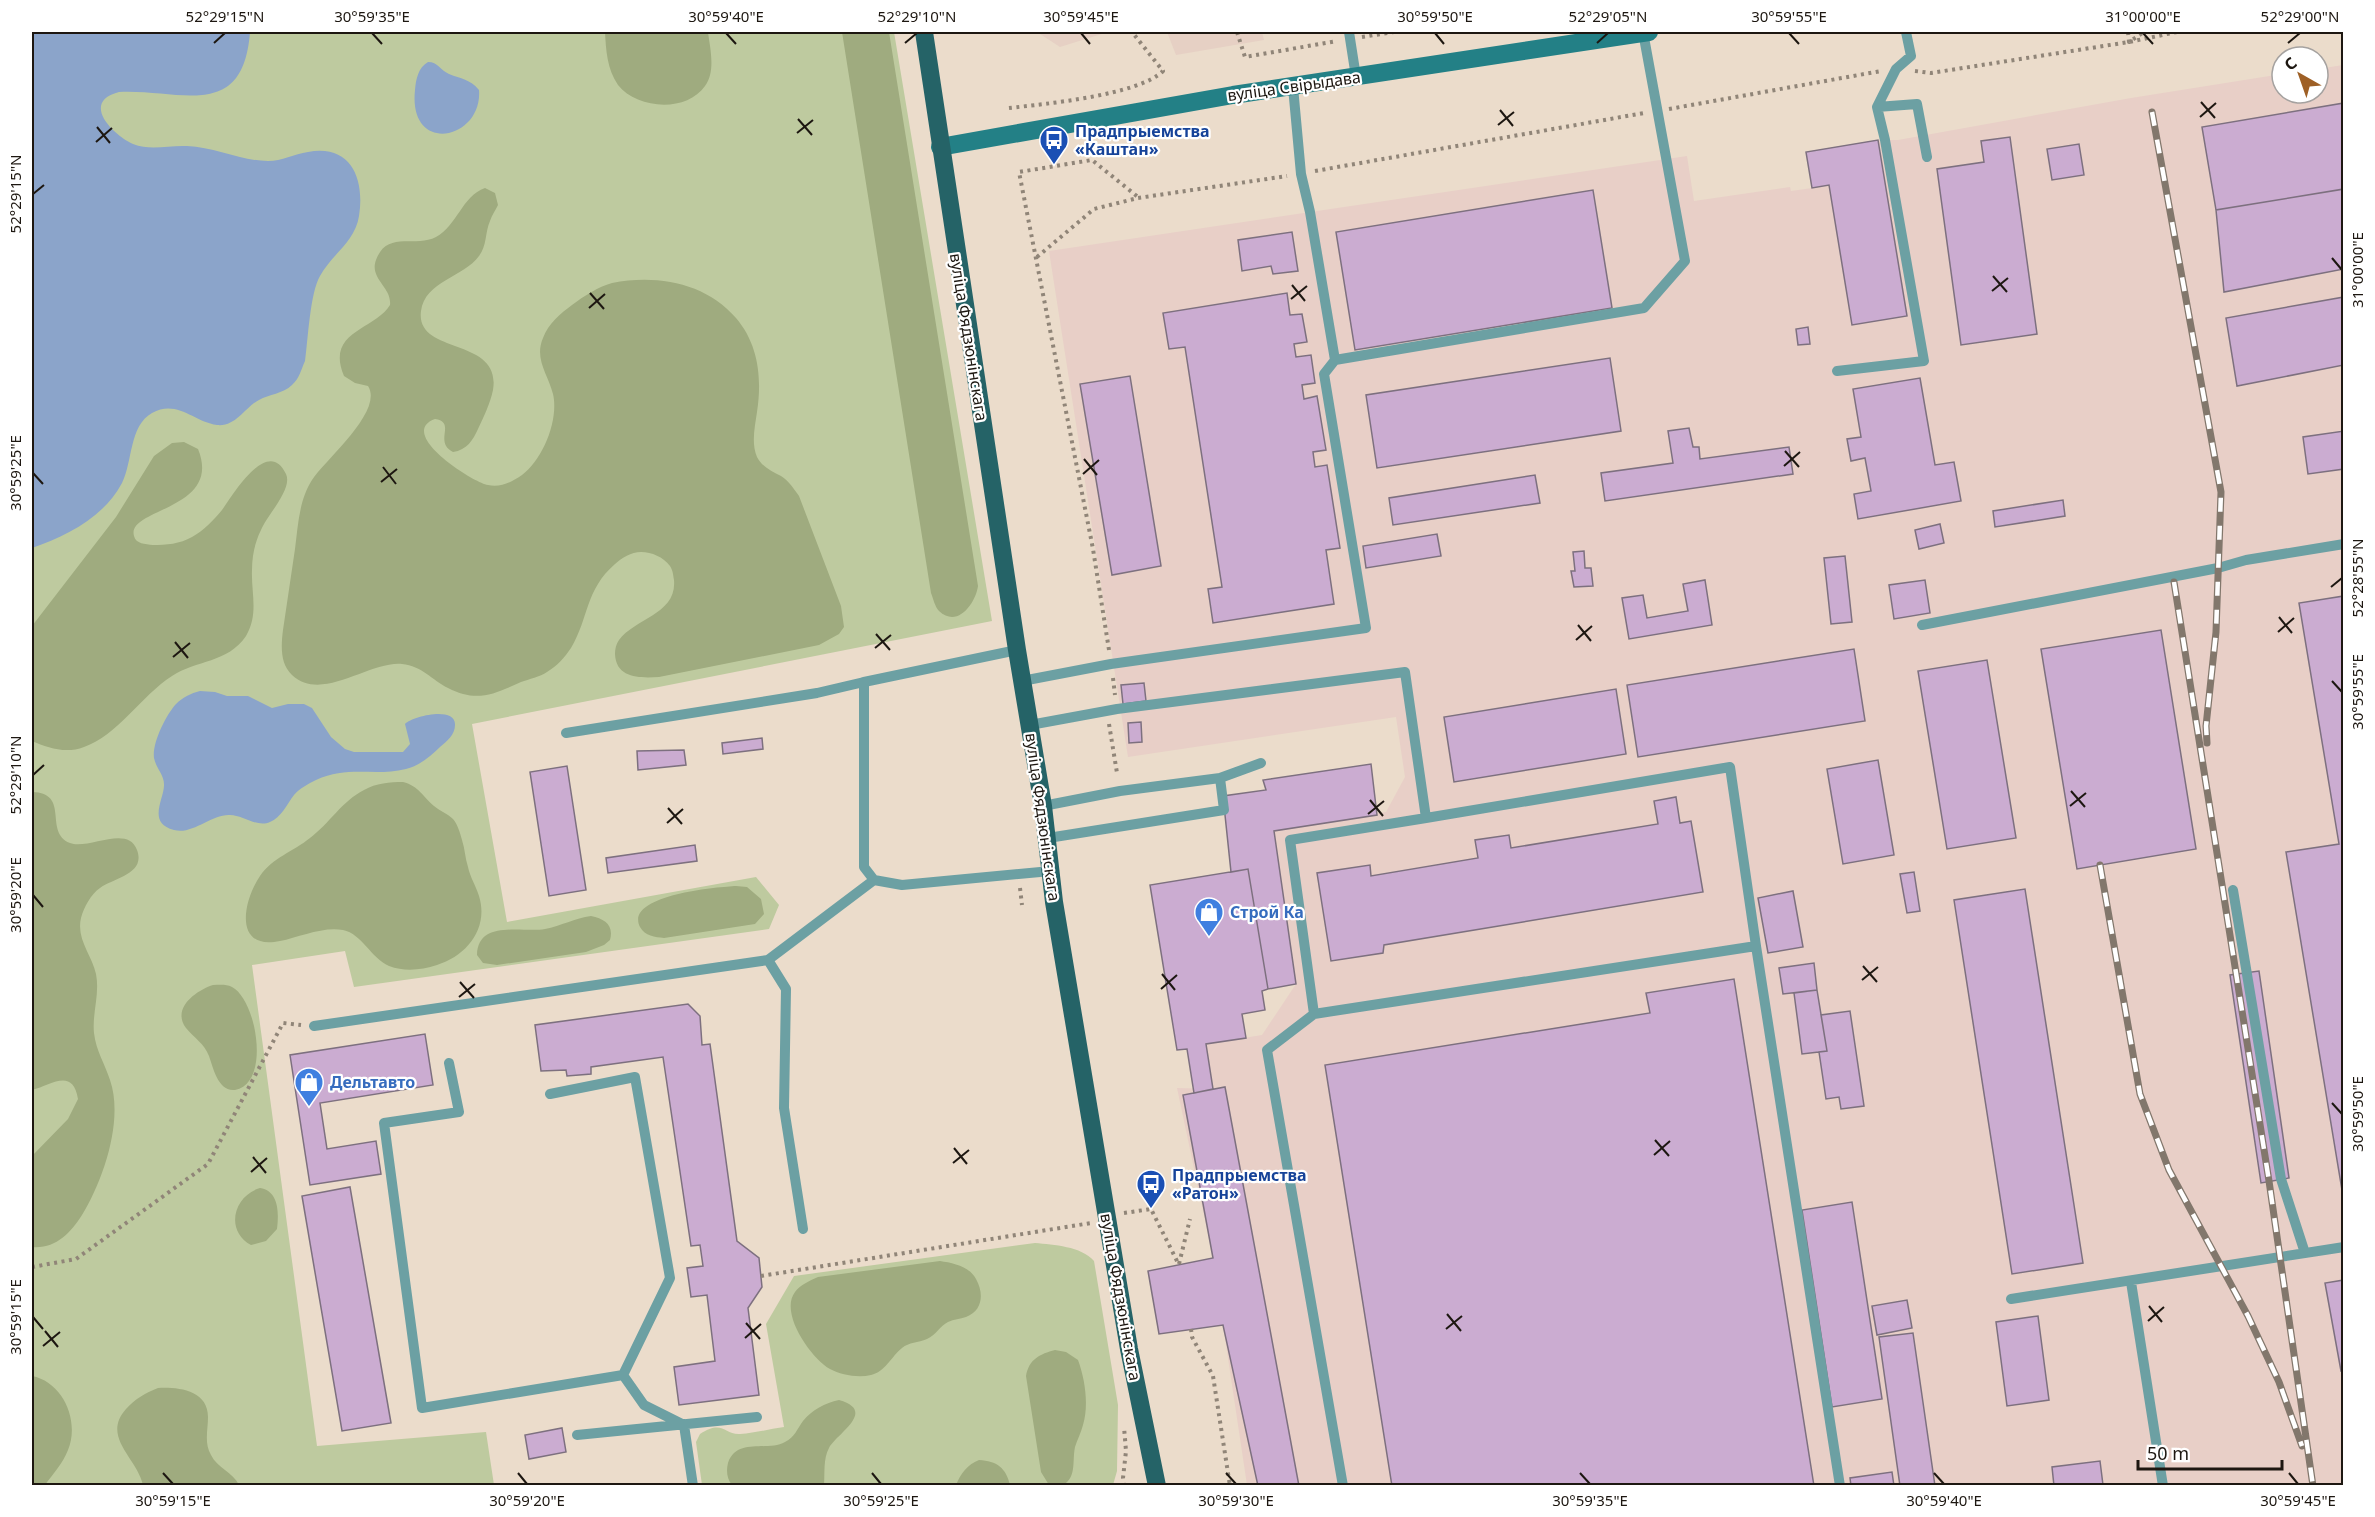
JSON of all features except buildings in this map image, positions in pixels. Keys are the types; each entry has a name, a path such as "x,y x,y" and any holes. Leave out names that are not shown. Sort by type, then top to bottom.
{"main road":[{"name":"вуліца Фядзюнінскага","path":"924,32 1017,650 1048,838 1054,902 1100,1219 1157,1485"},
{"name":"вуліца Свірыдава","path":"940,147 1233,95 1356,77 1563,38 1646,32"}],"lane":[{"path":"1022,681 1111,664 1366,628 1324,374 1335,360 1644,308 1685,261 1656,111 1646,32"},
{"path":"1837,371 1924,361 1886,140 1878,107 1896,69 1911,56 1906,32"},
{"path":"1350,35 1356,77"},
{"path":"1293,87 1300,174 1310,212 1335,360"},
{"path":"1878,107 1917,104 1927,158"},
{"path":"1922,626 2218,568 2246,560 2343,544"},
{"path":"566,733 817,693 1017,650"},
{"path":"1030,725 1117,709 1405,672 1426,818"},
{"path":"864,682 864,867 874,880 902,885 1051,871"},
{"path":"1043,806 1120,791 1220,778 1262,763"},
{"path":"1314,1014 1290,840 1730,767 1840,1485"},
{"path":"1048,838 1224,810 1220,778"},
{"path":"314,1026 768,960 874,880"},
{"path":"2233,890 2280,1179 2305,1253"},
{"path":"1343,1485 1267,1050 1314,1014 1756,946"},
{"path":"768,960 786,989 784,1108 803,1229"},
{"path":"449,1063 459,1112 384,1123 422,1408 623,1375"},
{"path":"550,1094 635,1077 670,1278 623,1375"},
{"path":"2011,1299 2343,1247"},
{"path":"2130,1282 2163,1485"},
{"path":"623,1375 644,1405 684,1425"},
{"path":"577,1435 757,1416"},
{"path":"684,1425 693,1485"}],"path":[{"path":"1009,108 1124,91 1157,78 1163,71 1132,32"},
{"path":"1237,32 1245,57 1350,35 1394,32"},
{"path":"2128,32 2129,42"},
{"path":"2129,42 2145,32"},
{"path":"1037,257 1094,209 1138,198 1300,174 1896,69 1931,73 2129,42 2177,32"},
{"path":"1118,773 1109,722 1117,709 1093,549 1019,172 1092,159 1138,198"},
{"path":"32,1267 76,1259 208,1164 283,1023 314,1026"},
{"path":"761,1276 1151,1209 1179,1265 1190,1219"},
{"path":"1191,1329 1192,1336 1213,1376 1230,1485"},
{"path":"1123,1478 1124,1485"}],"shaded area":[{"path":"1037,32 1108,32 1060,47"},
{"path":"1167,32 1262,32 1264,40 1176,55"},
{"path":"2343,65 2343,1485 1247,1485 1223,1325 1159,1334 1148,1271 1213,1258 1177,1088 1213,1089 1206,1044 1262,1035 1296,984 1274,831 1386,812 1405,777 1396,717 1128,757 1049,251 1687,156 1694,201 1790,187 1791,191 1812,188 1806,152 1878,140 1898,140 2131,98 2270,76 2270,105 2330,105 2330,67"}],"green space":[{"path":"32,32 894,32 992,621 472,724 507,922 756,877 779,905 769,929 354,987 345,951 252,965 317,1446 486,1432 494,1485 32,1485"},
{"path":"605,32 708,32 711,59 710,73 705,86 697,95 674,104 662,105 637,99 626,93 614,79 608,59"},
{"path":"842,32 889,32 978,586 970,606 953,617 946,616 939,611 931,593"},
{"path":"485,188 495,193 498,205 488,225 482,252 472,263 437,286 424,301 421,311 423,325 431,335 473,353 485,361 492,373 493,390 476,433 466,447 453,452 447,448 444,424 435,419 425,426 425,435 430,445 454,466 480,482 497,486 514,480 530,468 537,459 551,427 554,415 553,394 540,353 545,333 555,319 586,295 612,283 629,280 663,281 695,289 724,306 744,328 750,339 759,375 754,434 755,452 762,463 786,480 799,496 841,606 844,627 839,634 819,645 659,677 637,677 625,673 616,662 617,643 626,632 662,608 669,601 673,591 674,580 670,566 657,556 641,552 624,558 605,574 593,594 571,648 551,670 494,693 477,696 458,693 421,670 402,664 375,668 346,679 317,685 304,682 288,671 282,654 282,636 298,522 304,496 312,480 361,421 371,396 368,386 355,383 344,376 340,361 341,349 346,340 383,313 390,305 388,293 376,273 376,260 387,245 394,242 428,240 436,237 449,226 471,197"},
{"path":"184,442 198,449 202,469 197,484 187,496 144,519 135,527 134,536 139,542 153,545 168,544 196,535 215,518 242,482 260,465 270,461 278,464 286,474 286,487 264,524 254,549 253,612 246,636 239,645 221,656 172,676 96,742 77,749 64,750 32,741 32,626 116,517 154,456 172,443"},
{"path":"403,782 417,789 434,806 451,817 459,829 481,908 478,930 466,948 448,961 407,970 389,966 377,958 356,936 343,930 320,931 280,941 265,942 255,939 246,922 246,910 254,886 265,870 277,859 304,843 356,795 378,784"},
{"path":"32,792 44,794 51,799 58,831 62,838 70,843 125,839 132,843 139,858 133,870 100,888 94,894 84,910 80,926 82,940 96,974 95,1040 114,1096 113,1131 109,1150 90,1201 77,1222 61,1239 48,1246 40,1247 32,1247 32,1156 68,1119 78,1099 71,1083 66,1081 54,1082 32,1090"},
{"path":"736,886 747,887 761,899 764,914 755,924 664,938 647,934 640,927 639,916 646,907 658,900 693,891"},
{"path":"591,916 607,924 611,935 610,940 604,945 586,952 497,965 483,963 477,955 479,944 485,936 493,932 545,929"},
{"path":"213,985 230,986 241,995 253,1024 256,1058 253,1073 246,1084 235,1090 229,1090 220,1083 207,1051 182,1021 184,1007 188,1001 200,991"},
{"path":"260,1188 271,1193 274,1198 278,1210 277,1229 266,1241 251,1245 238,1231 235,1223 236,1214 244,1198"},
{"path":"1035,1243 1075,1249 1094,1261 1118,1405 1117,1471 1113,1485 702,1485 696,1442 700,1434 714,1428 740,1434 784,1427 766,1324 794,1276"},
{"path":"940,1261 960,1266 973,1275 979,1284 981,1296 979,1306 972,1314 945,1324 927,1339 905,1346 876,1373 855,1376 830,1369 814,1355 799,1334 791,1311 791,1301 795,1292 802,1285 818,1277"},
{"path":"1055,1350 1066,1352 1078,1360 1083,1375 1086,1401 1085,1417 1075,1447 1072,1473 1063,1485 1049,1485 1041,1472 1026,1376 1027,1370 1036,1358"},
{"path":"32,1376 43,1380 60,1394 70,1415 72,1427 66,1455 45,1485 32,1485"},
{"path":"158,1388 174,1388 190,1392 203,1401 207,1408 209,1450 214,1459 239,1485 143,1485 140,1475 123,1447 117,1429 119,1419 129,1405"},
{"path":"839,1400 855,1410 855,1416 827,1452 824,1485 732,1485 728,1478 727,1466 732,1455 738,1450 785,1442 815,1410"},
{"path":"979,1460 1000,1466 1010,1485 956,1485 965,1470"}],"water":[{"path":"32,32 250,32 245,60 235,79 222,90 205,95 119,92 102,103 101,110 104,118 109,126 125,140 146,147 197,147 248,159 268,161 308,152 335,153 352,167 360,189 360,202 357,225 353,233 325,268 317,284 305,361 294,383 254,403 235,420 224,425 209,423 177,410 161,409 152,413 139,426 126,474 105,506 71,531 32,548"},
{"path":"428,62 434,63 449,74 469,81 479,90 477,107 470,120 459,129 446,134 433,132 423,125 416,111 417,78 422,67"},
{"path":"200,691 227,696 248,696 272,708 288,704 304,704 312,708 331,737 345,749 354,752 403,752 410,744 405,724 416,718 433,714 449,716 453,719 455,729 450,738 433,754 411,768 383,772 339,773 304,786 281,814 270,822 260,823 230,815 216,818 188,830 174,830 166,827 159,816 164,784 154,758 155,745 164,722 176,704"}],"railway":[{"path":"2152,112 2221,492 2216,632 2206,726 2207,743"},
{"path":"2174,582 2269,1181 2313,1486"},
{"path":"2100,865 2140,1094 2169,1170 2248,1316 2279,1382 2302,1446"}],"place":[{"name":"Прадпрыемства «Каштан»","path":"1054,166"},
{"name":"Строй Ка","path":"1209,938"},
{"name":"Дельтавто","path":"309,1108"},
{"name":"Прадпрыемства «Ратон»","path":"1151,1210"}]}
